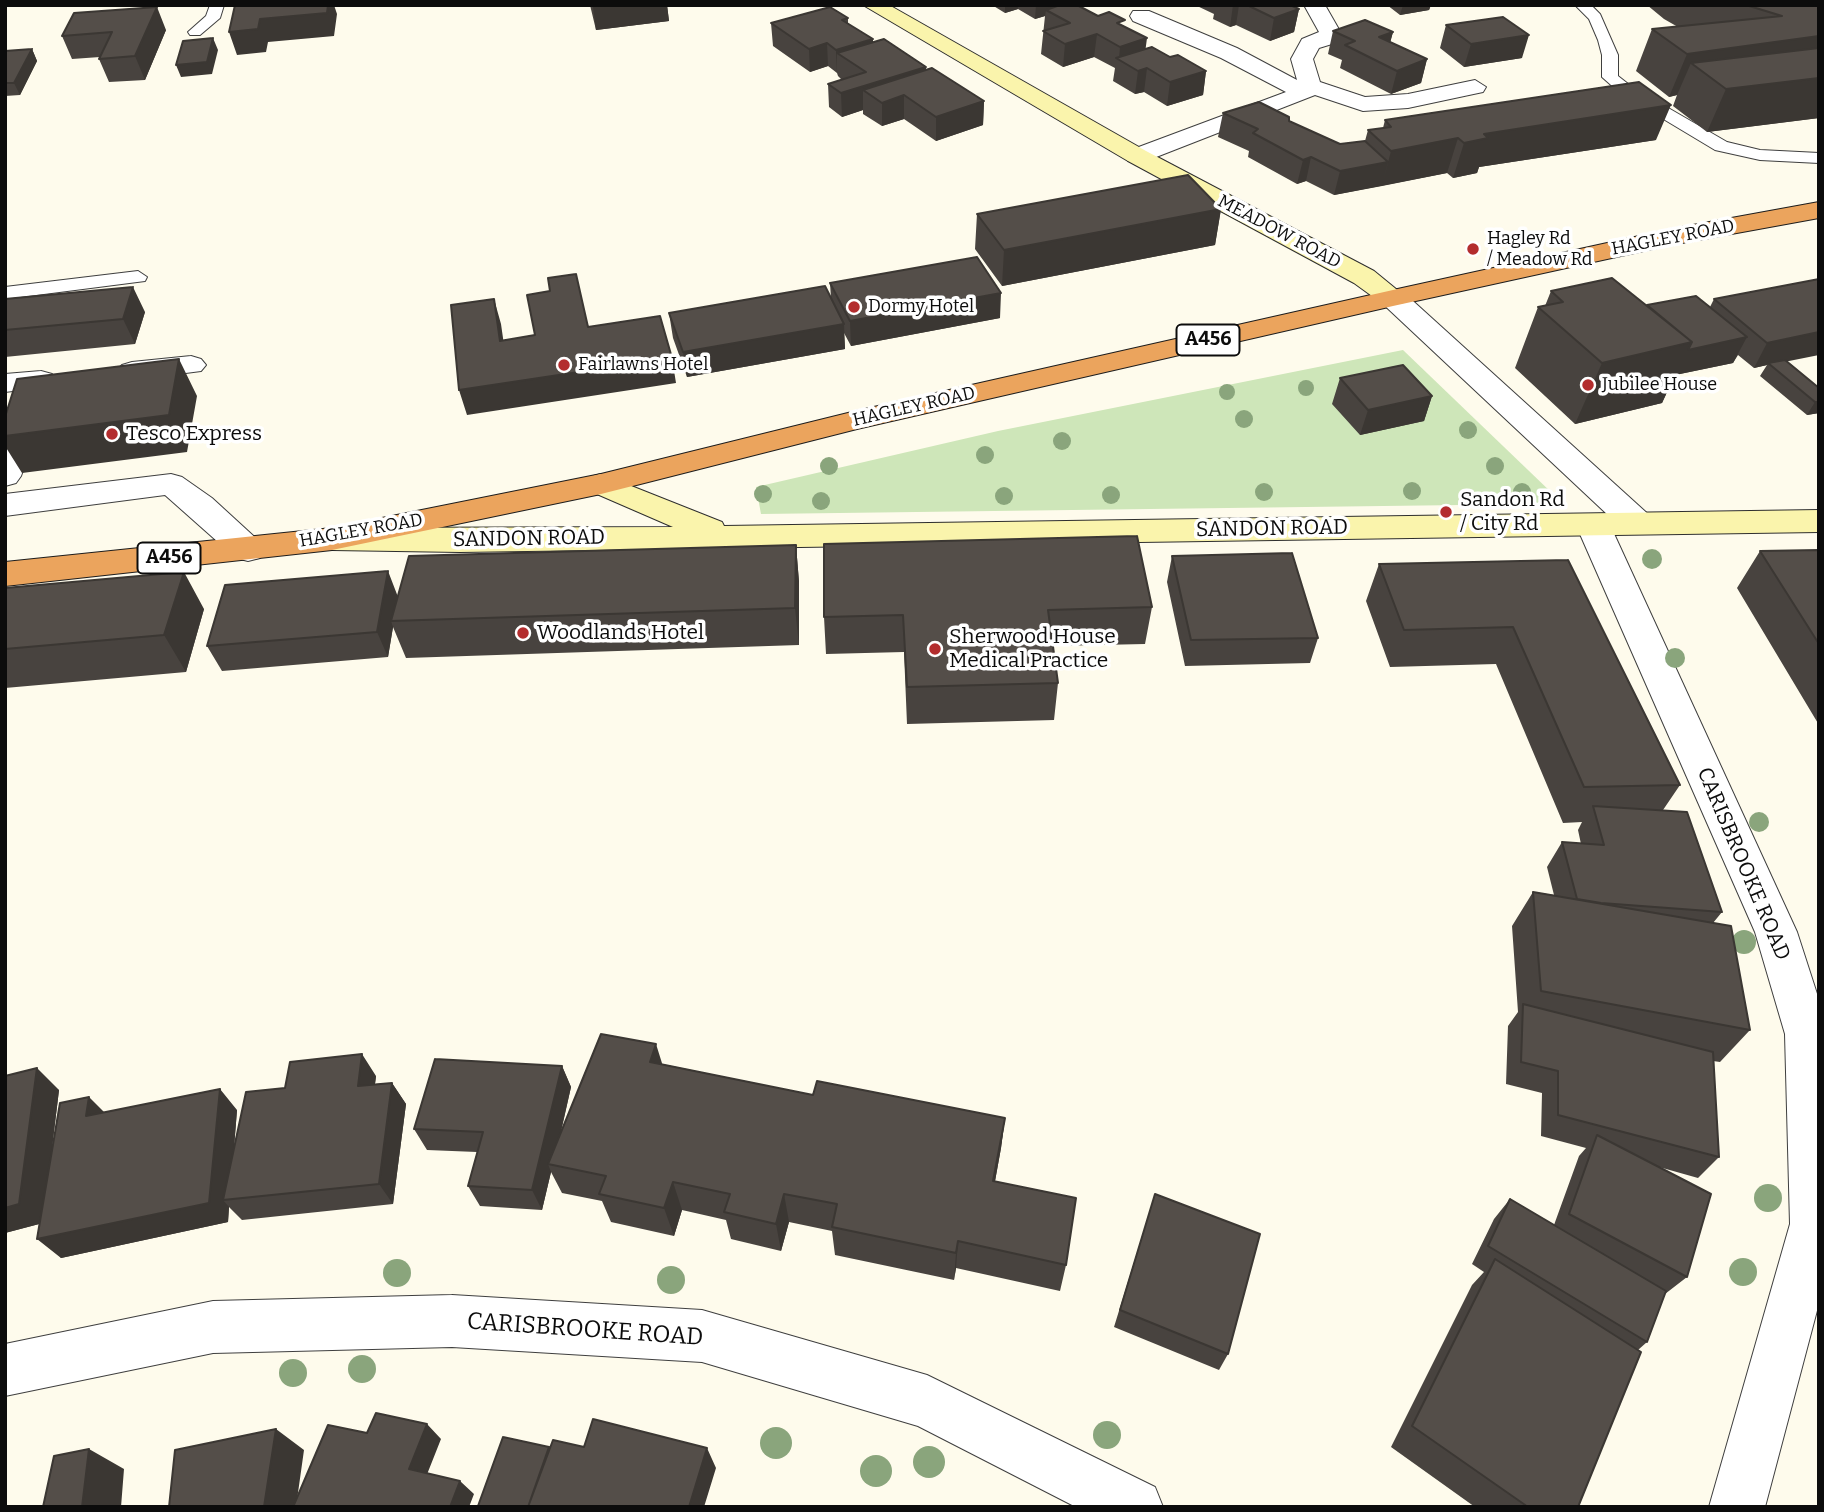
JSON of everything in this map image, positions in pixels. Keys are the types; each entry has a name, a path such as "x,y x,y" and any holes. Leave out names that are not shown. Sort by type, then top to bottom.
{"highway":[{"name":"HAGLEY ROAD","path":"5,574 332,539 601,484 866,418 1393,298 1671,237 1819,210"}],"main road":[{"name":"MEADOW ROAD","path":"873,5 1137,156 1364,277 1393,298"},
{"name":"SANDON ROAD","path":"601,484 725,537"},
{"name":"SANDON ROAD","path":"332,539 725,537 1819,521"}],"street":[{"path":"1307,90 1302,59 1310,44 1325,39 1329,33 1314,5"},
{"path":"1141,16 1229,52 1307,90 1363,104 1408,101 1475,87"},
{"path":"1137,156 1307,90"},
{"name":"MEADOW ROAD","path":"1393,298 1637,523"},
{"path":"109,373 191,365"},
{"path":"5,383 55,378 5,476"},
{"path":"5,505 171,484 248,550"},
{"name":"CARISBROOKE ROAD","path":"1593,525 1776,932 1808,1034 1815,1224 1737,1507"},
{"name":"CARISBROOKE ROAD","path":"5,1370 214,1327 452,1321 702,1336 927,1402 1135,1507"}],"lane":[{"path":"195,32 213,18 217,5"},
{"path":"1582,5 1595,17 1605,40 1610,55 1610,77 1626,90 1721,146 1760,155 1819,158"},
{"path":"5,293 138,277"}],"green space":[{"path":"1403,350 1553,494 1539,504 761,514 756,487 998,431"}],"building":[{"path":"235,5 328,5 327,13 260,19 258,29 229,32"},
{"path":"1060,5 1077,5 1098,16 1109,12 1125,20 1117,23 1147,38 1120,47 1097,34 1065,44 1043,31 1070,23 1046,10"},
{"path":"1247,5 1290,5 1299,9 1274,18"},
{"path":"1746,5 1819,5 1819,36 1687,54 1652,29 1782,16"},
{"path":"157,7 135,56 99,59 112,32 62,36 74,13"},
{"path":"830,7 848,18 842,20 873,39 836,50 827,43 809,49 771,23"},
{"path":"1503,17 1529,35 1471,44 1446,25"},
{"path":"1365,20 1393,32 1379,37 1427,59 1397,71 1345,45 1355,41 1333,31"},
{"path":"213,38 207,62 176,65 183,41"},
{"path":"884,39 926,67 841,93 828,84 866,72 837,53"},
{"path":"1152,47 1170,57 1178,55 1206,71 1170,82 1147,68 1138,71 1116,58"},
{"path":"1819,48 1819,78 1726,89 1691,63"},
{"path":"32,49 14,83 5,83 5,51"},
{"path":"932,68 984,101 936,117 904,95 882,103 863,90"},
{"path":"1639,82 1671,105 1484,134 1488,138 1464,143 1458,138 1391,151 1368,130 1391,127 1385,120"},
{"path":"1259,102 1289,117 1289,121 1340,144 1365,141 1388,162 1340,171 1311,157 1303,160 1253,133 1258,129 1223,113"},
{"path":"1188,175 1221,209 1004,250 977,214"},
{"path":"977,257 1001,293 850,321 830,283"},
{"path":"576,274 588,327 660,316 672,358 459,390 451,305 494,299 500,341 535,335 527,295 550,291 548,278"},
{"path":"1612,278 1692,342 1602,363 1538,307 1563,302 1551,291"},
{"path":"1819,279 1819,332 1767,343 1714,299"},
{"path":"825,286 844,324 683,352 669,313"},
{"path":"133,287 123,319 5,330 5,299"},
{"path":"1696,296 1747,337 1688,350 1692,342 1647,305"},
{"path":"179,359 169,415 5,436 5,417 17,379"},
{"path":"1785,360 1819,388 1819,402 1815,402 1768,363"},
{"path":"1403,365 1432,396 1368,410 1340,378"},
{"name":"Sherwood House Medical Practice","path":"1137,536 1152,607 1048,610 1058,683 907,687 903,615 824,617 824,544"},
{"path":"796,545 795,608 391,621 409,556"},
{"path":"1819,550 1819,644 1760,551"},
{"path":"1292,553 1318,638 1191,640 1172,556"},
{"path":"1568,560 1680,785 1584,787 1513,627 1404,630 1379,564"},
{"path":"388,571 377,632 207,646 225,585"},
{"path":"184,572 164,635 5,649 5,588"},
{"path":"1593,806 1687,812 1722,912 1577,899 1562,842 1604,845"},
{"path":"1533,892 1731,926 1750,1030 1541,991"},
{"path":"1523,1004 1713,1052 1719,1157 1558,1115 1558,1071 1521,1062"},
{"path":"601,1034 656,1044 650,1062 813,1095 817,1081 1005,1118 993,1181 1076,1198 1066,1265 958,1241 956,1253 832,1227 837,1204 784,1194 776,1224 724,1212 730,1194 673,1182 664,1208 599,1194 606,1176 548,1164"},
{"path":"362,1054 358,1086 392,1083 379,1184 223,1200 246,1092 285,1088 290,1062"},
{"path":"435,1059 562,1066 532,1190 468,1186 483,1132 414,1129"},
{"path":"37,1068 19,1204 5,1208 5,1076"},
{"path":"220,1089 209,1203 37,1239 60,1103 89,1097 86,1116"},
{"path":"1597,1135 1711,1194 1687,1277 1569,1214"},
{"path":"1155,1194 1260,1234 1228,1354 1120,1310"},
{"path":"1510,1199 1666,1291 1647,1342 1488,1246"},
{"path":"1495,1259 1641,1352 1578,1507 1528,1507 1412,1426"},
{"path":"376,1413 427,1424 409,1469 460,1481 450,1507 293,1507 328,1425 367,1433"},
{"path":"593,1419 707,1448 689,1507 528,1507 553,1440 584,1447"},
{"path":"276,1429 264,1507 169,1507 175,1450"},
{"path":"503,1437 549,1447 528,1507 478,1506"},
{"path":"89,1449 82,1507 43,1507 54,1456"}],"place":[{"name":"Hagley Rd / Meadow Rd","path":"1473,249"},
{"name":"Dormy Hotel","path":"854,307"},
{"name":"Fairlawns Hotel","path":"564,365"},
{"name":"Jubilee House","path":"1588,385"},
{"name":"Tesco Express","path":"112,434"},
{"name":"Sandon Rd / City Rd","path":"1446,512"},
{"name":"Woodlands Hotel","path":"523,633"},
{"name":"Sherwood House Medical Practice","path":"935,649"}]}
